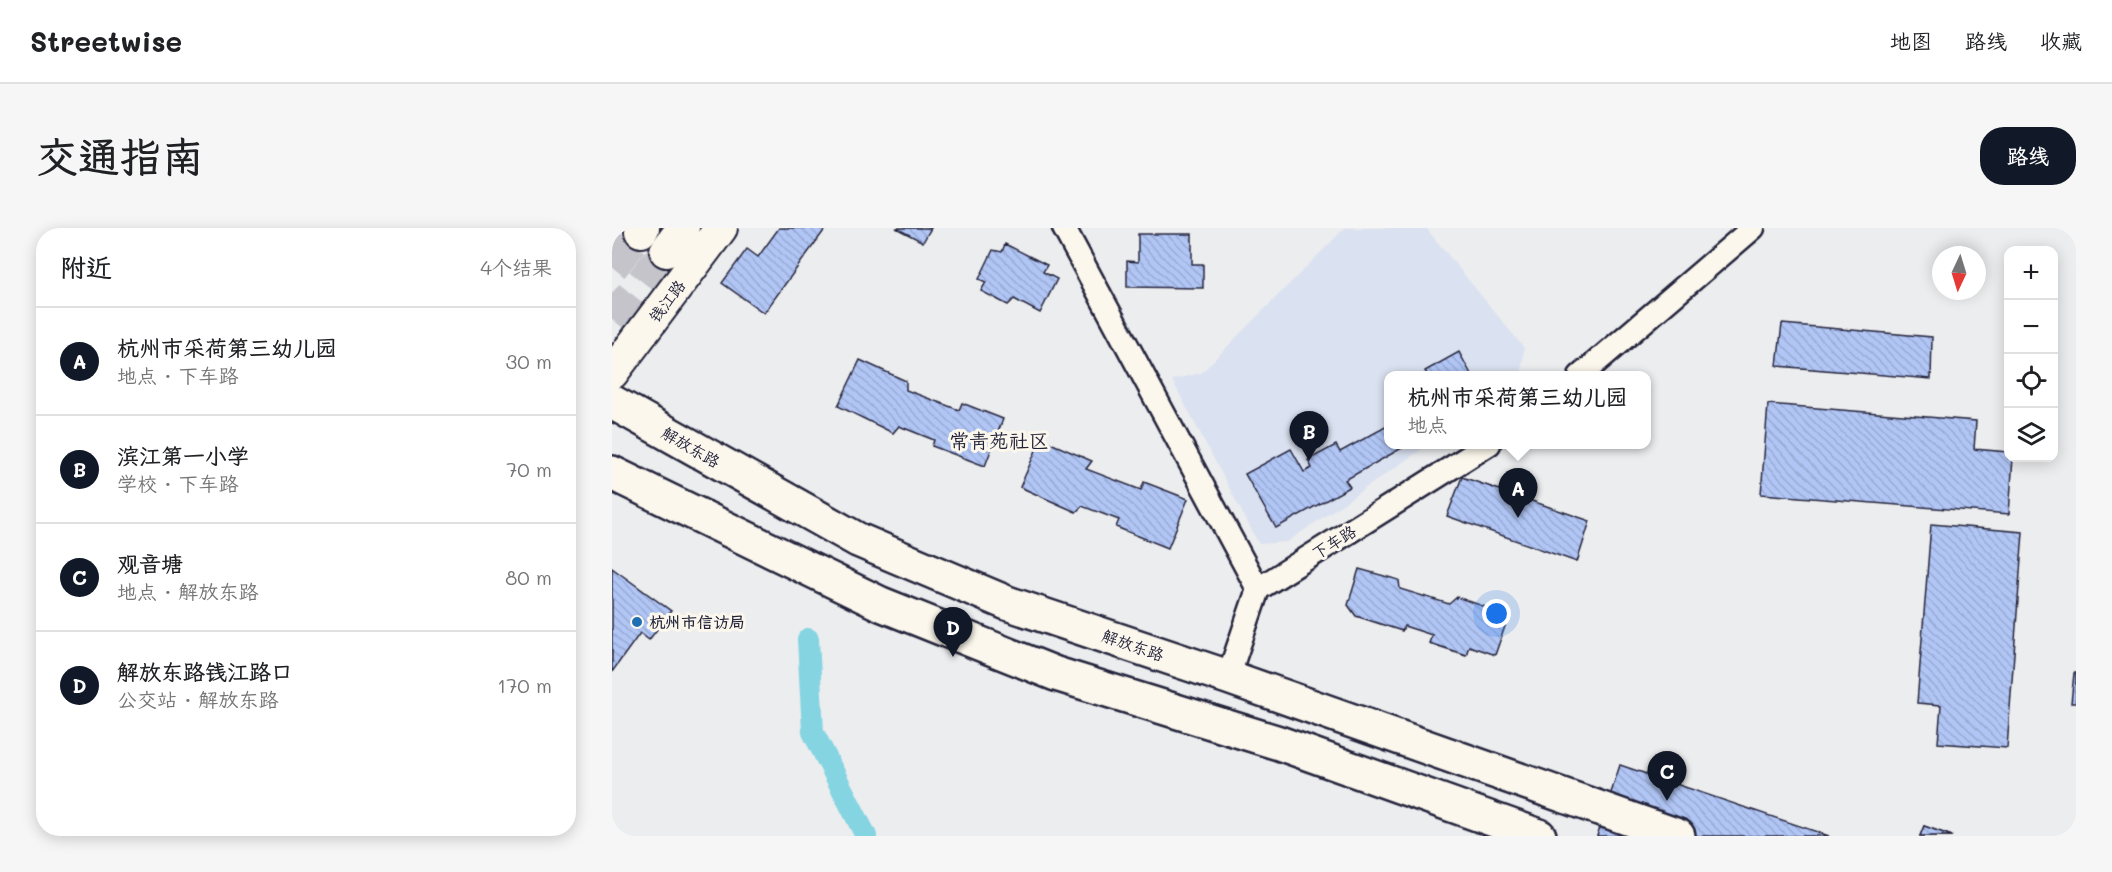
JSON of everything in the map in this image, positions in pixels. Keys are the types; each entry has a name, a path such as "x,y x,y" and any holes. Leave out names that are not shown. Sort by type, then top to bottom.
{"main road":[{"name":"钱江路","path":"612,373 721,228"},
{"name":"解放东路","path":"612,402 858,540 1007,603 1228,677 1678,836"},
{"path":"612,473 881,604 1056,674 1279,743 1539,836"}],"street":[{"path":"1064,228 1258,589 1228,677"},
{"path":"1585,371 1753,228"},
{"name":"下车路","path":"1258,589 1481,449"}],"shaded area":[{"path":"1345,228 1426,228 1524,348 1521,371 1384,371 1384,449 1422,449 1287,542 1259,544 1172,380 1201,373"}],"building":[{"path":"779,228 826,228 764,313 722,283 747,249 758,257"},
{"path":"896,228 931,228 923,242"},
{"path":"1138,234 1192,234 1192,264 1203,264 1203,288 1127,287 1127,261 1138,262"},
{"path":"1005,244 1047,265 1043,272 1057,279 1040,313 1014,299 1008,305 981,291 986,282 979,279 993,250 1002,252"},
{"path":"1782,324 1932,337 1931,379 1777,366"},
{"path":"1459,352 1469,371 1425,371"},
{"path":"860,360 906,381 906,390 959,410 962,403 1003,419 985,466 932,446 934,440 899,426 893,433 838,406"},
{"path":"1768,404 1976,421 1974,449 2004,452 2004,462 2013,462 2009,514 1761,494"},
{"path":"1384,428 1384,449 1400,449 1345,480 1350,487 1276,528 1245,474 1291,449 1304,472 1312,468 1308,460 1336,445 1340,452"},
{"path":"1041,439 1092,461 1086,469 1141,490 1144,482 1188,499 1168,548 1116,527 1119,520 1082,506 1076,512 1020,487"},
{"path":"1462,477 1590,521 1577,562 1447,516"},
{"path":"1931,524 2023,532 2007,748 1938,743 1941,705 1917,703"},
{"name":"杭州市信访局","path":"612,568 671,611 649,640 640,633 612,672"},
{"path":"1359,569 1399,580 1400,589 1449,604 1457,597 1509,615 1495,655 1469,646 1466,655 1429,643 1432,635 1404,626 1402,631 1356,616 1348,605"},
{"path":"2074,673 2076,673 2076,703 2071,703"},
{"path":"1620,765 1829,836 1597,836"},
{"path":"1924,826 1952,836 1920,836"},
{"path":"1924,826 1952,836 1920,836"}],"waterway":[{"path":"808,639 813,732 866,836"}],"tunnel":[{"path":"612,267 641,231"},
{"path":"612,319 666,251"}],"place":[{"name":"滨江第一小学","path":"1309,461"},
{"name":"杭州市采荷第三幼儿园","path":"1518,518"},
{"name":"杭州市信访局","path":"637,622"},
{"name":"解放东路钱江路口","path":"953,657"},
{"name":"观音塘","path":"1667,801"}],"district":[{"name":"常青苑社区","path":"999,441"}]}
